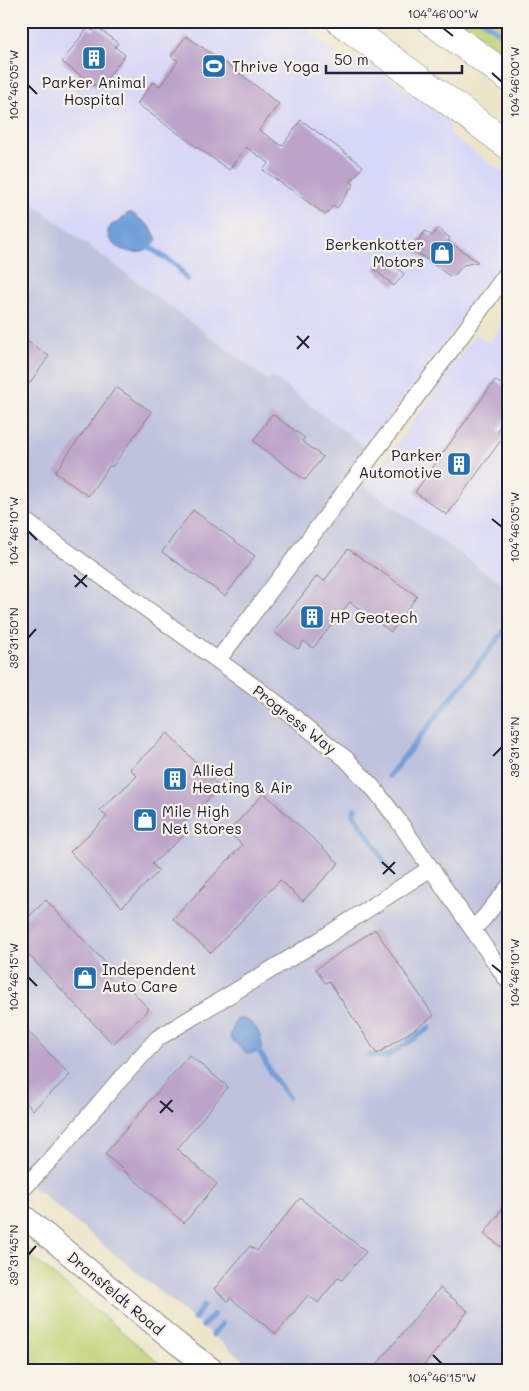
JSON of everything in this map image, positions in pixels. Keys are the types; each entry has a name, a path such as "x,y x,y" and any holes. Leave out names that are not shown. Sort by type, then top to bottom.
{"highway":[{"path":"340,21 508,145"},
{"path":"431,21 508,78"}],"street":[{"path":"218,660 508,272"},
{"name":"Progress Way","path":"21,518 274,701 346,759 380,797 508,981"},
{"path":"21,1191 158,1038 320,940 431,868"},
{"path":"472,929 483,919 508,888"},
{"name":"Dransfeldt Road","path":"21,1214 178,1344 213,1370"}],"shaded area":[{"path":"21,21 309,21 311,34 350,62 361,60 373,66 450,122 450,134 508,176 507,259 366,448 272,377 269,380 21,195"},
{"path":"21,195 268,380 272,376 366,448 366,487 508,588 508,1370 255,1370 21,1177"},
{"path":"508,318 508,588 366,487 476,334 489,343"}],"green space":[{"path":"460,21 508,21 508,56"},
{"path":"21,1244 34,1253 33,1258 168,1370 21,1370"}],"water":[{"path":"128,213 132,213 151,228 157,239 145,251 132,252 120,249 109,238 108,231 111,225 119,222"},
{"path":"237,1019 248,1021 255,1028 262,1043 262,1048 257,1052 247,1054 230,1038"}],"building":[{"name":"Parker Animal Hospital","path":"96,26 118,43 115,47 125,55 99,89 62,62 88,27 93,31"},
{"path":"186,36 242,75 279,104 259,130 282,146 301,120 363,166 351,182 354,184 337,208 333,205 326,215 263,170 269,163 246,147 229,170 137,104 153,82 160,86 178,61 171,56"},
{"name":"Berkenkotter Motors","path":"438,228 450,238 448,241 478,262 463,265 451,277 412,249 425,231 432,236"},
{"path":"384,257 404,274 394,286 374,269"},
{"path":"21,337 49,356 21,395"},
{"name":"Parker Automotive","path":"495,380 508,389 508,414 497,431 504,436 447,515 415,492"},
{"path":"116,387 152,412 112,467 110,465 88,496 55,472"},
{"path":"272,414 305,438 302,441 323,457 305,480 253,441"},
{"path":"193,510 255,556 225,596 162,552"},
{"path":"348,549 417,596 391,632 350,602 313,648 304,641 298,649 274,632 317,576 324,581"},
{"path":"168,733 220,788 183,823 190,830 152,864 159,871 122,907 70,852 107,817 100,810 137,776 130,769"},
{"path":"264,793 339,863 303,901 280,880 211,953 173,919 242,845 228,832"},
{"name":"Independent Auto Care","path":"46,900 149,1009 113,1044 21,947 21,924"},
{"path":"375,929 434,1016 377,1054 329,981 325,983 316,969"},
{"path":"21,1024 70,1075 33,1110 21,1097"},
{"path":"189,1055 228,1087 177,1149 217,1184 184,1223 105,1154"},
{"path":"300,1198 366,1252 342,1280 338,1278 318,1303 308,1295 276,1334 230,1298 228,1301 214,1289 250,1246 257,1251"},
{"path":"508,1201 508,1252 484,1234"},
{"path":"440,1288 468,1311 420,1370 372,1370"}],"waterway":[{"path":"483,21 508,39"},
{"path":"145,244 177,266 187,279"},
{"path":"389,776 508,626"},
{"path":"355,809 353,814 375,845 387,867"},
{"path":"370,1055 386,1057 429,1028"},
{"path":"254,1044 270,1072 288,1097"},
{"path":"194,1319 203,1306"},
{"path":"203,1326 213,1315"},
{"path":"213,1335 222,1324"}],"place":[{"name":"Parker Animal Hospital","path":"94,58"},
{"name":"Thrive Yoga","path":"214,66"},
{"name":"Berkenkotter Motors","path":"442,253"},
{"name":"Parker Automotive","path":"459,464"},
{"name":"HP Geotech","path":"312,617"},
{"name":"Allied Heating & Air","path":"175,779"},
{"name":"Mile High Net Stores","path":"145,820"},
{"name":"Independent Auto Care","path":"85,978"}]}
